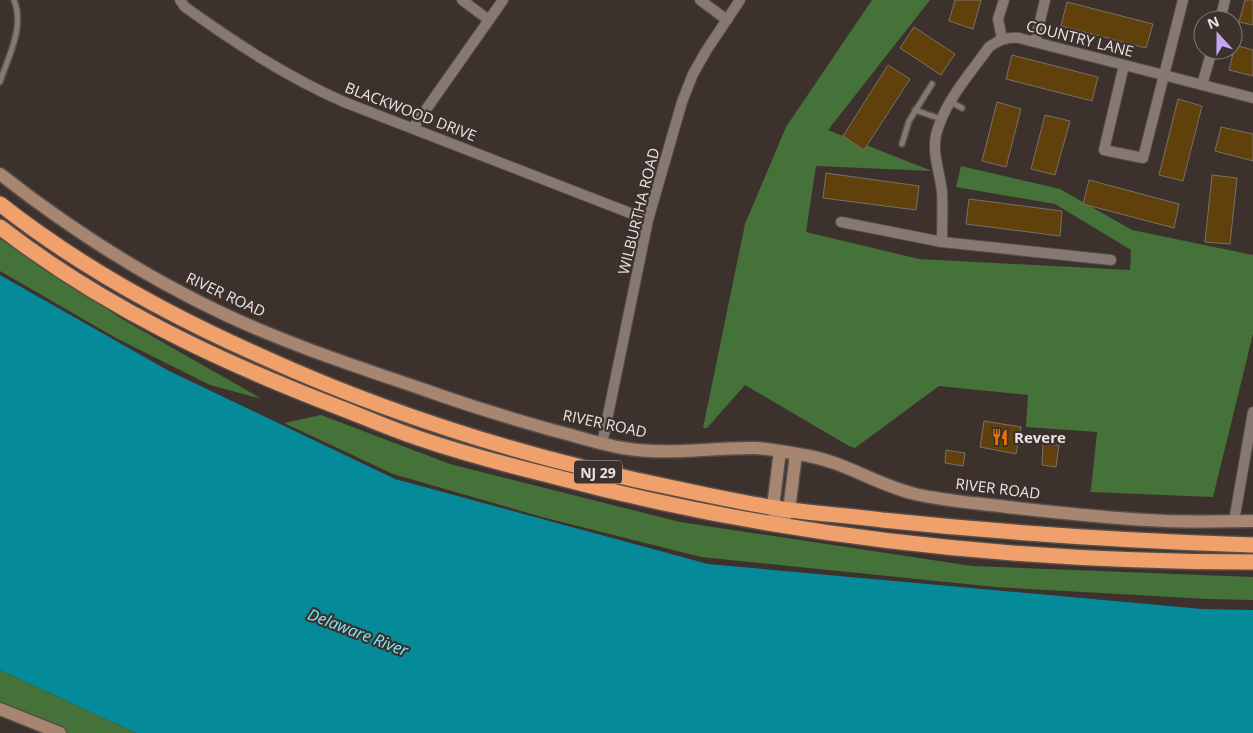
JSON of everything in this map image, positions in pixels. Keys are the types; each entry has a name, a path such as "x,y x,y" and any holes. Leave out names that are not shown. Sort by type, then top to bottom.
{"highway":[{"name":"NJ 29","path":"0,204 57,245 132,292 240,347 333,388 422,422 563,463 634,480 789,510 1024,534 1253,545"},
{"name":"NJ 29","path":"0,227 62,271 155,326 244,370 416,437 586,486 778,526 898,542 1043,556 1253,562"}],"street":[{"name":"BLACKWOOD DRIVE","path":"180,0 185,6 238,44 289,76 344,102 648,220"},
{"path":"462,0 489,20"},
{"path":"414,128 503,0"},
{"path":"700,0 727,20"},
{"name":"WILBURTHA ROAD","path":"602,444 648,220 684,96 693,74 706,51 740,0"},
{"path":"942,242 942,194 935,150 936,137 941,120 951,102 989,47 1002,39 998,19 1004,0"},
{"path":"1035,42 1045,0"},
{"path":"1124,65 1104,150 1143,158 1183,0"},
{"name":"COUNTRY LANE","path":"1002,39 1019,38 1253,98"},
{"path":"1202,84 1209,60"},
{"name":"RIVER ROAD","path":"0,174 76,230 124,261 234,319 277,338 331,358 460,402 602,444 656,452 760,448 812,456 837,464 884,485 913,494 936,498 1122,519 1253,521"},
{"path":"841,222 942,242 1112,260"},
{"path":"1234,521 1253,412"},
{"path":"778,526 773,507 780,451"},
{"path":"778,526 789,510 796,454"},
{"path":"0,709 60,733"}],"lane":[{"path":"0,82 18,34 14,0"},
{"path":"902,144 909,121 932,84"},
{"path":"951,102 962,108"},
{"path":"915,110 941,120"}],"green space":[{"path":"872,0 930,0 828,130 932,171 816,166 806,232 919,259 1130,270 1131,250 1055,204 956,187 961,166 1060,189 1132,230 1253,255 1253,334 1213,497 1089,492 1091,490 1097,432 1026,427 1028,395 939,386 855,448 745,385 707,428 703,428 745,224 786,127"},
{"path":"0,239 122,319 262,399 210,385 116,338 0,271"},
{"path":"321,415 450,464 680,522 972,566 1253,577 1253,600 996,587 701,557 542,517 393,474 284,423"},
{"path":"0,670 136,733 60,733 0,709"}],"water":[{"name":"Delaware River","path":"0,275 169,371 395,479 708,564 1202,609 1253,610 1253,733 136,733 0,670"}],"building":[{"path":"955,0 981,0 973,29 949,21"},
{"path":"1245,0 1253,0 1253,25 1243,23 1242,10"},
{"path":"1067,2 1153,24 1146,48 1061,26"},
{"path":"914,27 955,54 941,75 900,48"},
{"path":"1243,47 1253,50 1253,76 1229,70 1231,60 1243,60"},
{"path":"1012,55 1098,77 1092,101 1006,79"},
{"path":"888,65 910,79 864,150 843,136"},
{"path":"1178,99 1202,106 1183,181 1159,175"},
{"path":"997,102 1021,109 1006,167 982,161"},
{"path":"1045,115 1070,121 1055,175 1031,169"},
{"path":"1221,127 1253,134 1253,161 1215,151"},
{"path":"826,173 919,186 916,210 823,198"},
{"path":"1212,175 1237,178 1230,244 1205,242"},
{"path":"1089,180 1179,204 1174,228 1083,204"},
{"path":"969,199 1062,211 1060,236 966,224"},
{"name":"Revere","path":"984,421 1021,427 1016,454 980,447"},
{"path":"1043,444 1059,445 1056,467 1042,465"},
{"path":"946,450 965,453 963,466 945,463"}],"place":[{"name":"Revere","path":"1000,437"}]}
